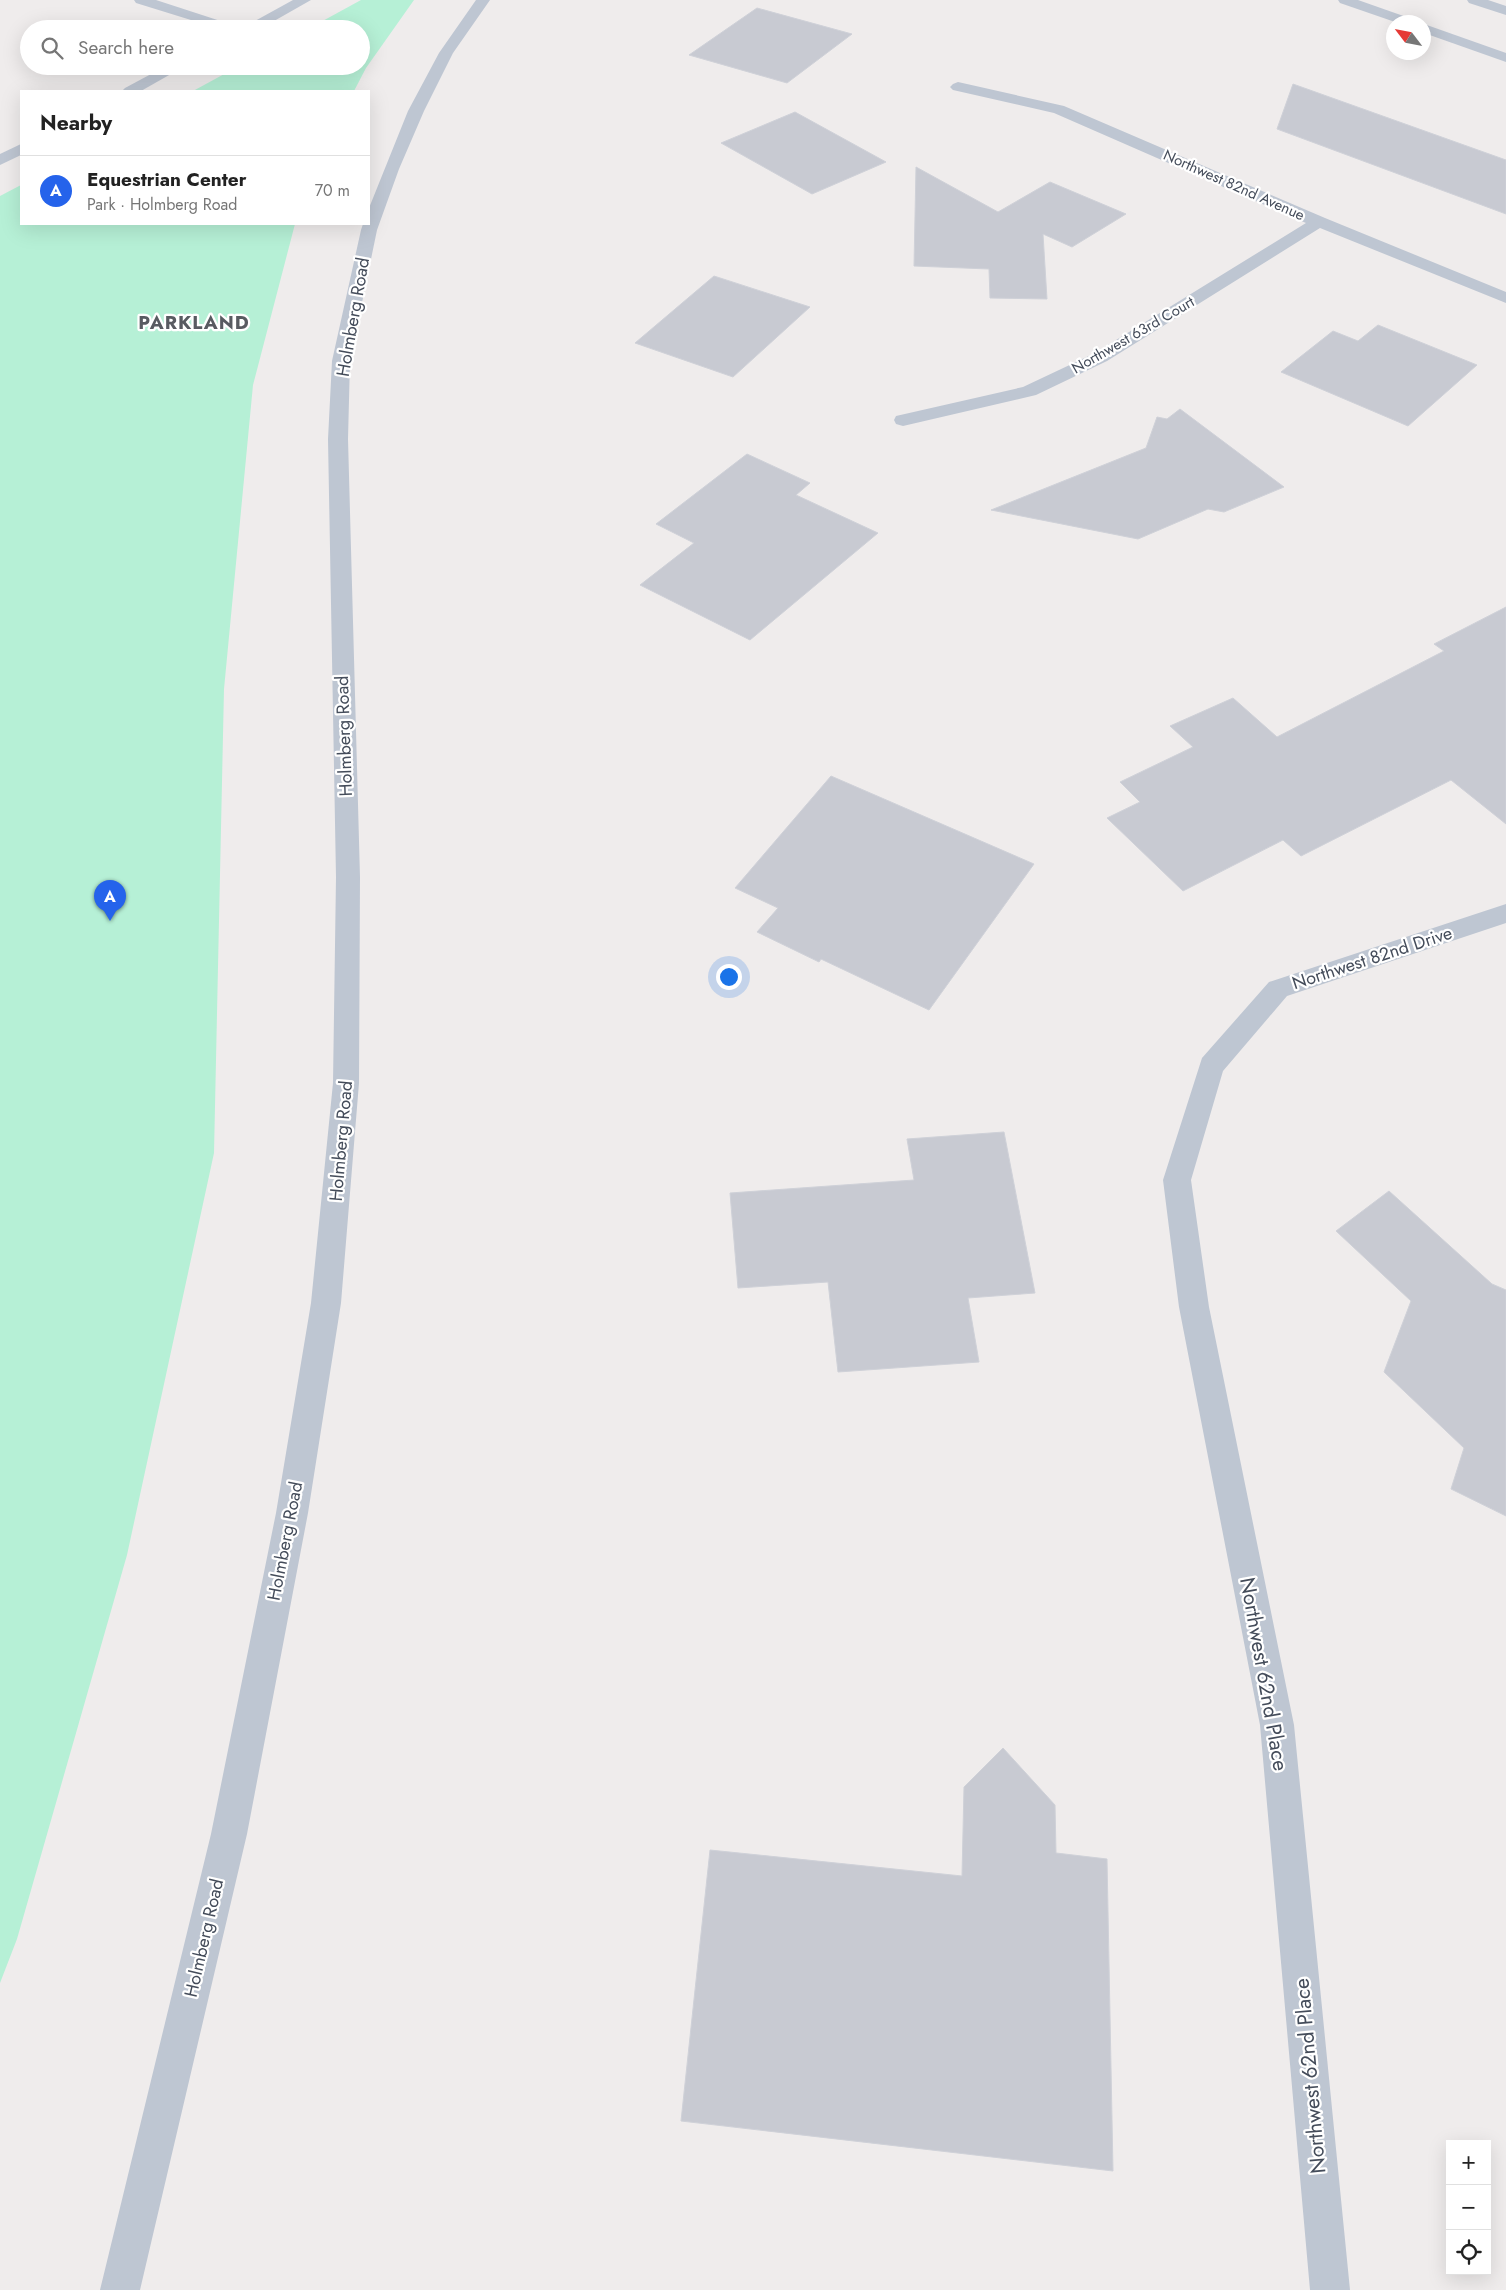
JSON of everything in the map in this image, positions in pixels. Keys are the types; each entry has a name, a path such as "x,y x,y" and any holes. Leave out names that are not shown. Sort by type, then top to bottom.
{"street":[{"path":"141,0 207,20"},
{"path":"266,20 304,0"},
{"name":"Holmberg Road","path":"120,2290 229,1834 292,1513 326,1303 346,1082 348,877 338,438 341,361 369,230 391,169 416,111 446,53 483,0"},
{"path":"1345,0 1387,15"},
{"path":"1474,0 1506,11"},
{"path":"1431,31 1506,58"},
{"path":"132,90 161,75"},
{"name":"Northwest 82nd Avenue","path":"958,87 1060,108 1319,222 1506,298"},
{"path":"0,160 20,150"},
{"name":"Northwest 63rd Court","path":"903,420 1029,391 1101,357 1319,222"},
{"name":"Northwest 82nd Drive","path":"1211,1066 1278,990 1506,913"},
{"name":"Northwest 62nd Place","path":"1211,1066 1177,1180 1194,1307 1277,1725 1330,2290"}],"green space":[{"path":"361,0 414,0 370,62 370,20 324,20"},
{"path":"222,75 362,75 355,90 195,90"},
{"path":"20,186 20,225 295,225 253,385 224,689 214,1153 127,1555 17,1939 0,1983 0,196"}],"building":[{"path":"757,8 852,34 787,83 689,55"},
{"path":"1293,84 1506,160 1506,214 1277,129"},
{"path":"795,112 886,162 812,194 721,143"},
{"path":"916,167 998,212 1050,182 1126,214 1072,247 1043,234 1047,299 990,298 989,269 914,266"},
{"path":"714,276 810,307 733,377 635,343"},
{"path":"1378,325 1477,365 1408,426 1281,372 1333,331 1358,341"},
{"path":"1180,409 1284,487 1224,512 1208,509 1138,539 991,510 1146,448 1157,417 1167,419"},
{"path":"747,454 810,483 796,495 878,533 750,640 640,585 694,543 656,524"},
{"path":"1506,607 1506,824 1451,780 1301,856 1283,840 1183,891 1107,818 1140,802 1120,782 1193,747 1170,726 1233,698 1277,737 1444,651 1434,644"},
{"path":"831,776 1034,864 929,1010 821,959 819,962 757,932 778,908 735,888"},
{"path":"1004,1132 1035,1293 968,1298 979,1362 838,1372 828,1282 738,1288 730,1193 914,1180 907,1139"},
{"path":"1389,1191 1492,1284 1506,1290 1506,1516 1451,1489 1464,1448 1384,1372 1411,1301 1336,1231"},
{"path":"1003,1748 1055,1805 1056,1853 1107,1859 1113,2171 681,2121 710,1850 962,1876 964,1787"}],"place":[{"name":"Equestrian Center","path":"110,921"}],"district":[{"name":"PARKLAND","path":"194,322"}]}
